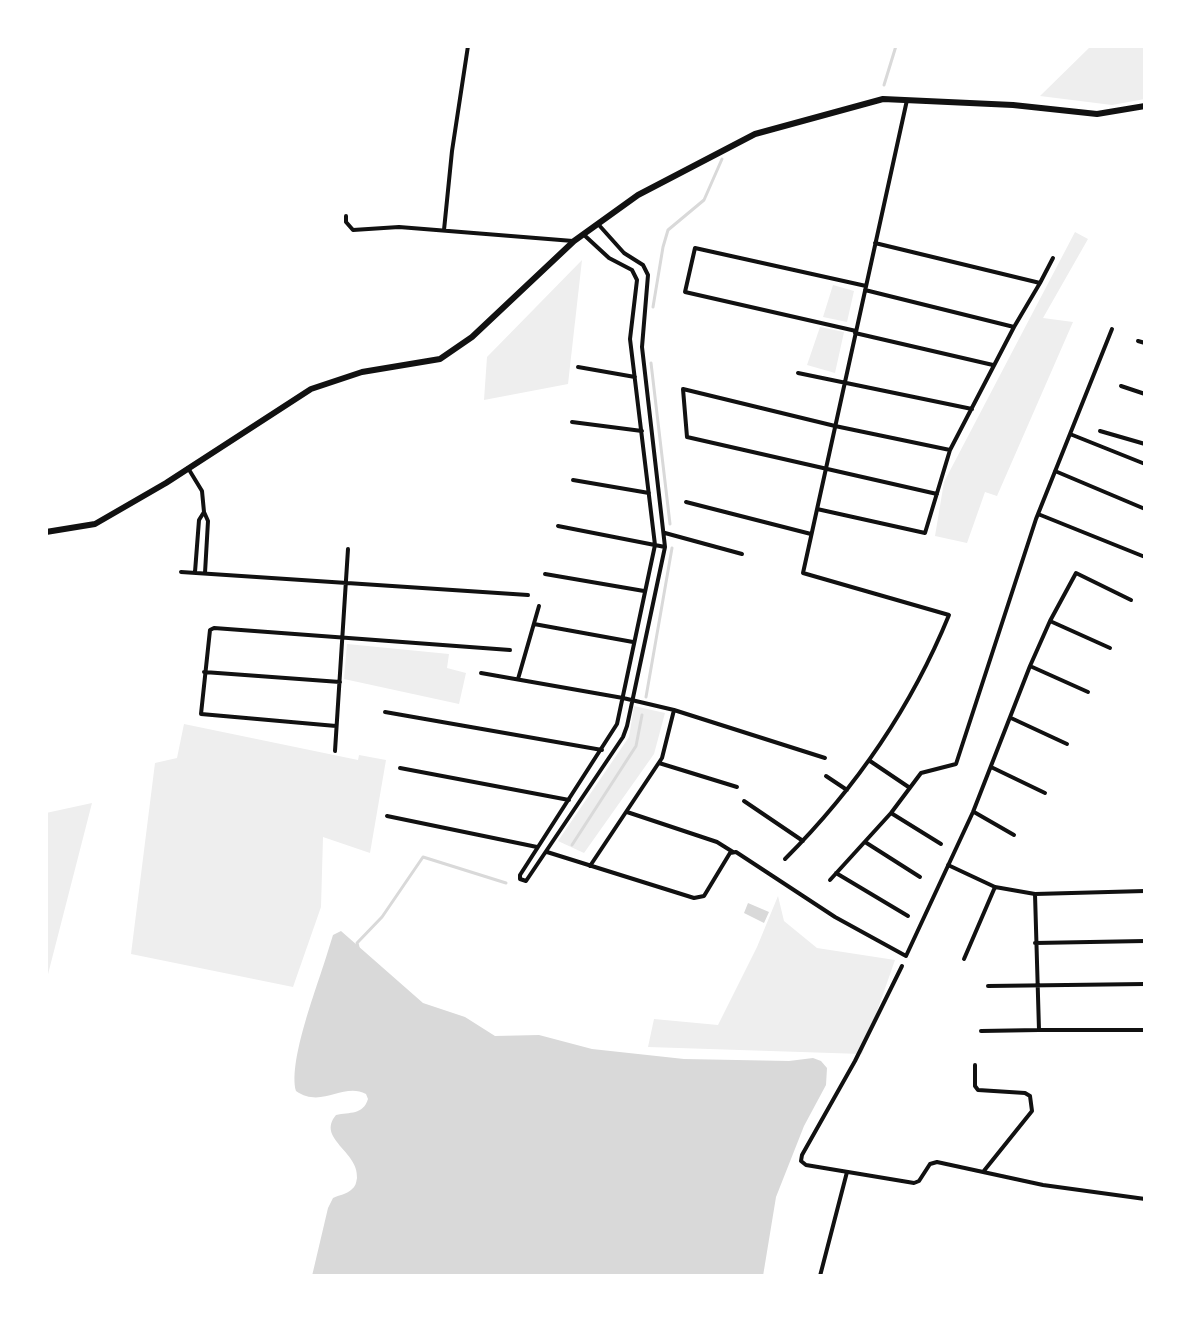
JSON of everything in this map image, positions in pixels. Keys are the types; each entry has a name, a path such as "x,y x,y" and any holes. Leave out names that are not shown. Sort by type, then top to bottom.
{"main road":[{"path":"46,532 95,524 311,389 362,372 440,359 472,337 583,234 638,195 755,134 883,99 1013,105 1097,114 1145,106"}],"street":[{"path":"444,230 468,46"},
{"path":"785,859 870,761 913,693 949,615 803,573 907,100"},
{"path":"346,216 346,222 353,230 399,227 574,241"},
{"path":"583,234 609,258 635,274 637,290 630,339 655,545 617,724 520,875 522,881 529,879 623,737 665,547 642,347 647,269 624,253 598,224"},
{"path":"875,243 1040,283"},
{"path":"994,365 685,292 695,248 1014,327"},
{"path":"817,509 925,533 950,450 1053,258"},
{"path":"830,880 891,813 921,773 956,764 1038,514 1112,329"},
{"path":"1138,341 1145,343"},
{"path":"578,367 635,377"},
{"path":"798,373 972,409"},
{"path":"1121,386 1145,394"},
{"path":"937,494 687,437 683,389 950,450"},
{"path":"572,422 642,431"},
{"path":"1100,431 1145,444"},
{"path":"1070,434 1145,464"},
{"path":"188,468 202,491 208,521 205,574"},
{"path":"1055,471 1145,509"},
{"path":"573,480 649,493"},
{"path":"686,502 811,534"},
{"path":"195,573 199,520 204,512"},
{"path":"1038,514 1145,557"},
{"path":"558,526 665,547"},
{"path":"665,533 742,554"},
{"path":"335,751 348,549"},
{"path":"181,572 528,595"},
{"path":"626,812 717,842 835,917 906,956 973,812 1030,666 1076,573 1131,600"},
{"path":"545,574 644,591"},
{"path":"518,679 539,606"},
{"path":"1050,621 1110,648"},
{"path":"534,624 633,642"},
{"path":"336,726 204,716 199,711 208,634 214,628 510,650"},
{"path":"1030,666 1088,692"},
{"path":"204,672 340,682"},
{"path":"481,673 674,710 825,758"},
{"path":"590,866 659,763 674,710"},
{"path":"385,712 602,750"},
{"path":"1010,718 1067,744"},
{"path":"870,761 910,788"},
{"path":"659,763 737,787"},
{"path":"991,767 1045,793"},
{"path":"400,768 569,800"},
{"path":"826,776 847,790"},
{"path":"744,801 803,841"},
{"path":"973,812 1014,835"},
{"path":"891,813 941,844"},
{"path":"387,816 537,847"},
{"path":"865,842 920,877"},
{"path":"547,852 700,898 733,852"},
{"path":"947,865 995,887 1035,894 1145,891"},
{"path":"836,873 908,916"},
{"path":"964,959 995,887"},
{"path":"1035,894 1039,1030"},
{"path":"1035,943 1145,941"},
{"path":"902,966 801,1161 806,1165 914,1183 919,1181 930,1164 937,1162 1043,1185 1145,1199"},
{"path":"988,986 1145,984"},
{"path":"981,1031 1145,1030"},
{"path":"975,1065 975,1086 978,1090 1025,1093 1030,1096 1033,1107 983,1172"},
{"path":"820,1276 847,1172"}],"shaded area":[{"path":"1091,46 1145,46 1145,99 1112,105 1040,96"},
{"path":"1075,232 1088,239 1043,318 1073,322 997,496 985,492 967,543 935,536 944,482"},
{"path":"582,260 568,384 484,400 487,357"},
{"path":"833,285 854,291 847,322 823,317"},
{"path":"820,327 844,332 835,373 807,365"},
{"path":"347,644 449,654 447,668 466,673 459,704 344,679"},
{"path":"634,706 665,713 654,754 584,853 558,841 629,737"},
{"path":"184,724 358,760 359,755 386,760 370,853 323,837 321,907 293,987 131,954 155,763 177,758"},
{"path":"92,803 46,982 46,813"},
{"path":"778,896 784,921 817,948 895,960 862,1054 648,1047 654,1019 718,1025 757,947"},
{"path":"748,903 769,912 764,923 744,913"},
{"path":"341,931 423,1003 465,1017 495,1036 539,1035 592,1049 684,1059 789,1061 813,1058 821,1061 827,1068 826,1085 804,1126 776,1197 763,1276 312,1276 328,1208 333,1198 353,1189 357,1178 352,1160 334,1138 331,1123 336,1115 363,1108 368,1099 366,1094 357,1091 315,1097 296,1091 296,1061 305,1022 333,935"}],"waterway":[{"path":"884,85 896,46"},
{"path":"653,307 668,230 704,200 722,159"},
{"path":"651,363 670,524"},
{"path":"646,697 672,548"},
{"path":"572,845 636,746 642,715"},
{"path":"358,947 357,943 382,917 423,857 506,883"}]}
